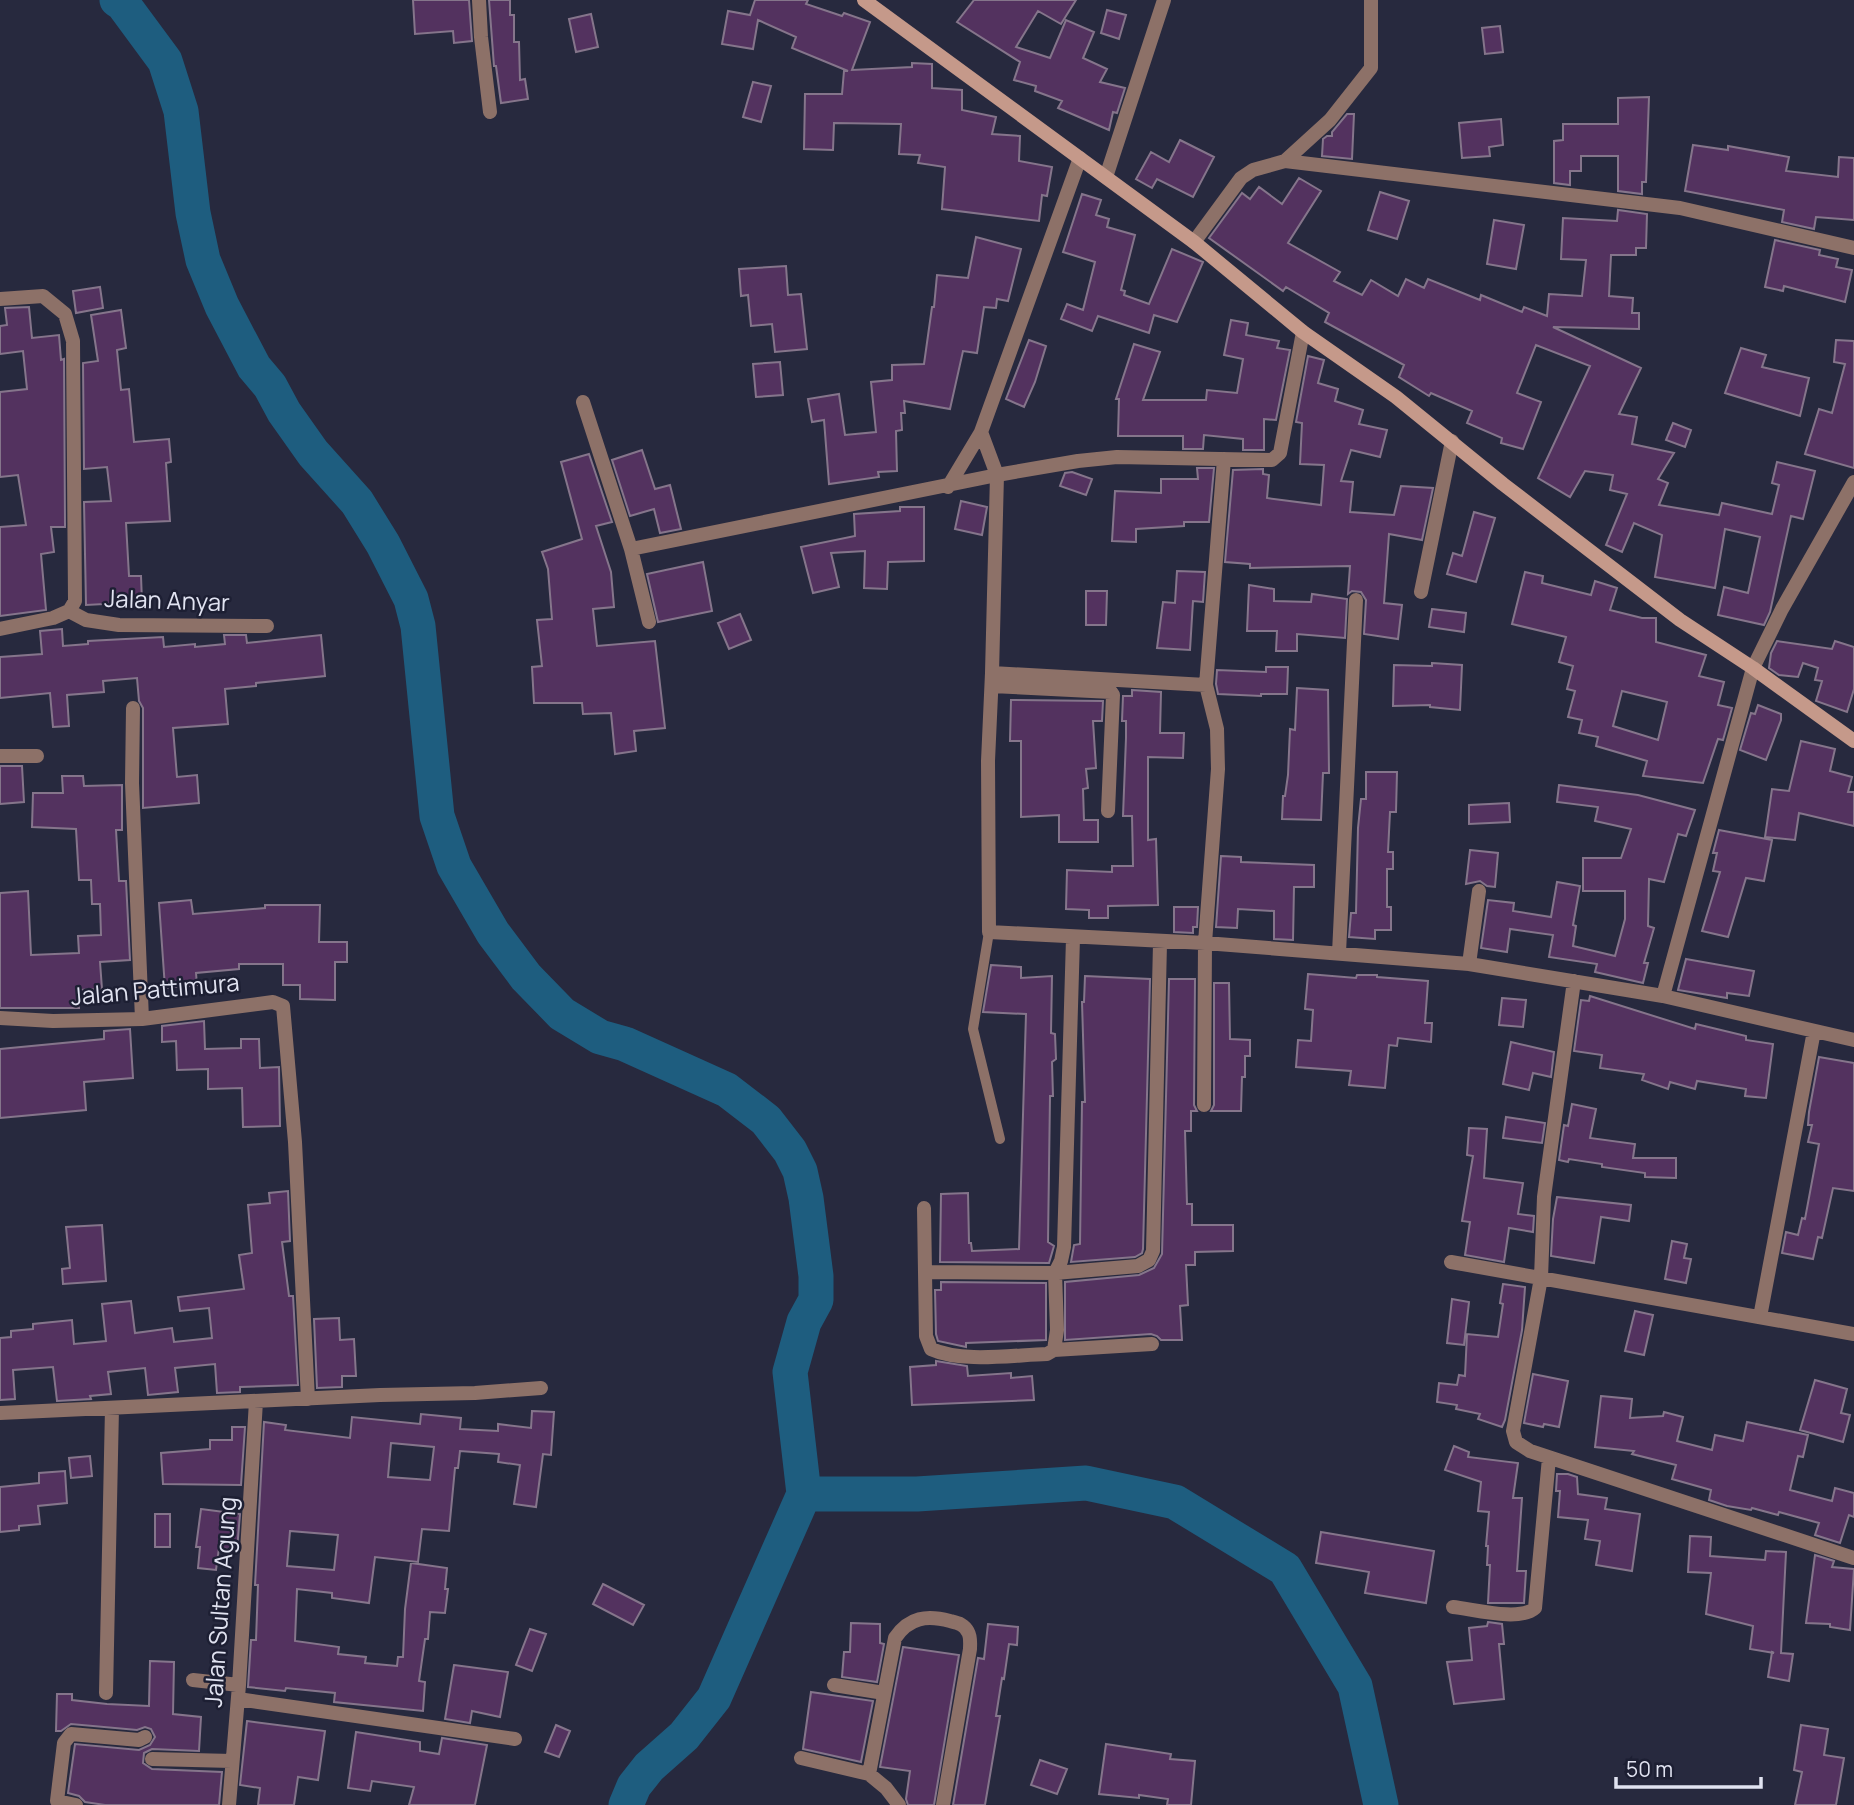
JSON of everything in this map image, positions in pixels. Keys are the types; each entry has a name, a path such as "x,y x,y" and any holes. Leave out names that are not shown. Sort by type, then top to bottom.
{"street":[{"path":"479,0 490,113"},
{"path":"864,0 1194,242 1303,332 1396,397 1503,484 1679,620 1753,668 1854,741"},
{"path":"1106,177 1164,0"},
{"path":"1286,162 1330,120 1371,68 1371,0"},
{"path":"948,486 981,432 1080,158"},
{"path":"1194,242 1241,178 1253,170 1286,162 1680,208 1854,247"},
{"path":"0,299 43,296 65,314 73,341 75,601 69,611 53,618 0,629"},
{"path":"631,549 997,475 1117,457 1267,461 1280,453 1303,332"},
{"path":"583,402 631,549 649,622"},
{"path":"981,432 997,475 988,761 989,932 1160,943 1205,943 1469,964 1663,996 1854,1040"},
{"path":"1421,592 1452,441"},
{"path":"1204,1105 1205,943 1218,769 1217,729 1206,685 1224,459"},
{"path":"1663,996 1753,668 1782,609 1854,482"},
{"path":"1339,953 1356,600"},
{"name":"Jalan Anyar","path":"69,611 86,620 119,625 267,626"},
{"path":"992,679 1206,685"},
{"path":"992,679 1111,692 1108,811"},
{"path":"133,708 132,783 142,1019"},
{"path":"0,756 37,756"},
{"path":"1469,964 1479,891"},
{"path":"1054,1350 1057,1330 1055,1273 1064,1247 1073,938"},
{"path":"927,1272 1055,1273 1138,1266 1149,1260 1153,1251 1160,943"},
{"path":"1574,981 1544,1197 1541,1278 1513,1431 1516,1441 1521,1447 1549,1458 1854,1558"},
{"name":"Jalan Pattimura","path":"0,1018 54,1021 142,1019 273,1003 283,1006 303,1270 308,1399"},
{"path":"1760,1317 1814,1031"},
{"path":"924,1208 926,1336 931,1349 959,1356 1047,1354 1054,1350 1152,1344"},
{"path":"1451,1262 1854,1334"},
{"path":"0,1413 541,1388"},
{"name":"Jalan Sultan Agung","path":"229,1805 239,1692 256,1401"},
{"path":"106,1693 112,1408"},
{"path":"1453,1607 1512,1615 1529,1614 1535,1608 1549,1458"},
{"path":"869,1774 895,1638 903,1627 919,1618 936,1617 962,1624 970,1634 970,1649 943,1805"},
{"path":"193,1680 239,1692 515,1739"},
{"path":"834,1685 884,1693"},
{"path":"76,1805 57,1801 64,1742 67,1737 71,1734 139,1740 145,1737"},
{"path":"801,1758 869,1774 886,1788 899,1805"},
{"path":"152,1759 232,1761"}],"lane":[{"path":"989,932 973,1029 1000,1139"}],"building":[{"path":"413,0 469,0 472,41 454,43 453,31 415,34"},
{"path":"489,0 510,0 510,15 514,15 514,42 519,42 520,80 525,79 528,99 501,103 494,66"},
{"path":"755,0 808,0 806,4 870,22 852,70 912,67 912,63 932,64 932,88 962,90 962,110 996,117 992,134 1020,136 1019,161 1052,167 1047,196 1042,195 1039,221 942,209 945,167 918,163 920,155 899,154 901,124 834,123 833,150 804,149 805,94 842,94 844,71 848,71 792,48 796,37 758,20 753,49 722,44 728,11 750,15"},
{"path":"974,0 1076,0 1061,24 1038,11 1016,47 1050,58 1066,20 1094,32 1083,58 1107,69 1100,82 1125,88 1117,113 1113,112 1109,130 1058,108 1062,101 1035,91 1036,86 1014,80 1020,62 957,22"},
{"path":"1107,10 1126,15 1119,39 1101,33"},
{"path":"591,14 598,47 576,52 569,19"},
{"path":"1500,26 1503,52 1485,54 1482,28"},
{"path":"753,82 771,86 761,122 743,117"},
{"path":"1649,97 1646,182 1642,182 1642,194 1618,191 1618,156 1581,156 1581,171 1570,171 1570,185 1554,183 1554,141 1563,140 1563,124 1618,124 1618,98"},
{"path":"1347,114 1354,114 1352,159 1322,156 1323,139 1332,136 1332,132"},
{"path":"1501,119 1503,145 1489,147 1490,156 1462,158 1459,123"},
{"path":"1180,140 1214,157 1193,197 1157,179 1152,188 1136,179 1151,152 1169,162"},
{"path":"1693,145 1728,150 1728,146 1789,157 1786,171 1838,177 1839,157 1854,158 1854,220 1816,217 1814,229 1782,222 1784,210 1685,191"},
{"path":"1299,178 1321,191 1288,243 1340,272 1334,281 1362,295 1371,280 1398,296 1406,279 1424,288 1428,279 1480,300 1481,295 1522,312 1524,307 1547,316 1549,294 1582,296 1586,260 1561,259 1563,218 1617,221 1618,210 1647,214 1646,248 1636,248 1636,255 1611,255 1609,296 1633,298 1632,313 1639,313 1639,329 1553,327 1641,368 1619,414 1637,417 1632,444 1674,453 1658,479 1668,483 1659,505 1719,515 1722,503 1772,514 1779,485 1772,483 1777,462 1815,471 1803,519 1791,516 1770,612 1764,625 1718,615 1724,587 1748,593 1760,537 1725,529 1715,588 1655,577 1662,535 1634,523 1622,552 1606,545 1627,494 1610,490 1613,475 1585,471 1570,497 1538,478 1590,366 1536,345 1517,393 1541,402 1523,449 1501,443 1502,438 1467,423 1472,411 1431,393 1429,396 1399,377 1404,365 1325,322 1329,313 1286,287 1283,291 1209,238 1242,193 1250,199 1259,187 1282,204"},
{"path":"1380,192 1409,201 1397,239 1368,230"},
{"path":"1082,194 1101,200 1096,215 1109,219 1107,227 1135,235 1121,290 1125,291 1124,295 1149,304 1172,249 1203,262 1177,322 1154,315 1149,333 1098,316 1092,331 1061,319 1067,304 1083,310 1095,262 1063,252"},
{"path":"1494,220 1524,225 1516,269 1487,264"},
{"path":"976,237 1021,249 1008,301 997,299 996,308 984,307 977,353 963,351 950,409 904,401 905,413 901,413 902,430 896,431 897,471 878,472 879,477 829,484 824,420 812,422 808,399 839,394 845,435 876,432 871,382 892,380 892,365 924,364 937,275 968,278"},
{"path":"1775,240 1820,250 1819,255 1838,259 1836,267 1852,270 1845,302 1784,286 1783,291 1765,287"},
{"path":"786,266 788,295 801,294 807,349 775,352 772,324 751,326 748,295 741,296 739,269"},
{"path":"100,287 103,308 76,313 73,291"},
{"path":"29,307 32,338 59,335 61,360 64,359 65,527 51,527 54,552 41,554 46,610 0,616 0,527 26,525 18,475 0,477 0,392 27,389 23,351 0,354 0,326 7,325 5,308"},
{"path":"121,310 126,348 117,350 121,390 129,389 134,442 169,439 171,462 166,463 170,521 126,523 129,576 141,576 142,602 86,605 84,502 111,501 107,467 84,469 83,363 98,361 91,315"},
{"path":"1231,320 1248,323 1246,335 1279,341 1277,348 1290,350 1276,420 1264,419 1264,450 1243,450 1243,439 1204,435 1203,449 1183,449 1183,436 1118,436 1119,399 1116,399 1134,344 1160,352 1143,400 1206,400 1207,390 1237,393 1243,359 1224,355"},
{"path":"1029,340 1046,346 1024,407 1006,399"},
{"path":"1836,340 1854,341 1854,468 1805,454 1819,409 1832,413 1845,364 1834,362"},
{"path":"1741,348 1766,355 1762,367 1809,378 1800,416 1725,393"},
{"path":"1308,356 1324,360 1318,383 1338,389 1335,401 1363,410 1359,424 1387,430 1380,457 1351,450 1341,481 1353,482 1350,512 1394,515 1401,486 1433,488 1422,540 1389,534 1384,603 1402,605 1398,639 1364,634 1366,600 1361,592 1352,591 1348,594 1350,566 1250,568 1250,564 1225,562 1233,470 1263,469 1263,474 1269,475 1267,498 1321,505 1324,465 1300,464 1302,423 1296,422"},
{"path":"780,362 783,395 756,397 753,364"},
{"path":"1673,423 1691,430 1685,447 1666,440"},
{"path":"642,450 655,489 670,485 681,529 660,533 654,509 630,516 612,460"},
{"path":"589,454 612,522 596,526 611,572 614,607 593,609 597,646 655,641 665,728 634,731 636,751 615,754 611,713 583,714 582,703 534,703 532,667 542,666 537,620 552,619 548,569 542,552 582,539 561,462"},
{"path":"1197,468 1214,468 1209,522 1184,522 1184,526 1136,529 1136,542 1112,541 1115,491 1161,493 1161,479 1198,479"},
{"path":"1072,472 1092,479 1086,495 1060,486 1065,473"},
{"path":"961,501 987,507 982,535 955,529"},
{"path":"900,507 924,507 924,561 888,562 887,589 864,588 865,551 831,553 839,587 813,593 801,547 855,536 854,514 900,511"},
{"path":"1474,512 1495,518 1476,582 1447,574 1453,553 1462,556"},
{"path":"703,562 712,611 658,622 647,574"},
{"path":"1177,571 1205,572 1203,602 1193,601 1190,650 1157,648 1163,602 1175,603"},
{"path":"1525,572 1543,576 1542,583 1591,595 1595,581 1617,588 1610,610 1642,618 1656,618 1656,642 1706,655 1699,676 1724,682 1718,705 1732,708 1723,740 1718,739 1703,783 1643,776 1647,761 1596,746 1598,737 1579,733 1582,720 1568,717 1575,691 1567,689 1573,666 1559,662 1566,637 1512,624","holes":["1622,691 1667,702 1658,740 1613,726"]},
{"path":"1249,585 1274,589 1274,601 1311,602 1312,594 1347,599 1345,638 1297,634 1297,651 1276,651 1277,631 1247,631"},
{"path":"1086,591 1107,591 1106,625 1086,625"},
{"path":"1432,609 1466,613 1464,632 1429,627"},
{"path":"740,614 751,640 729,649 718,623"},
{"path":"62,629 63,646 88,644 88,641 163,637 164,647 195,644 195,647 225,644 224,635 246,635 247,643 321,635 325,676 225,689 228,724 173,728 177,777 197,775 199,803 143,808 143,708 139,701 137,678 103,681 104,692 67,695 69,726 53,727 50,693 0,698 0,657 42,654 40,631"},
{"path":"1777,641 1832,649 1835,641 1854,647 1854,689 1847,712 1816,701 1822,681 1815,680 1818,668 1803,663 1798,677 1779,675 1769,668 1771,653"},
{"path":"1432,663 1462,665 1460,710 1430,705 1393,706 1394,665 1432,666"},
{"path":"1266,667 1288,667 1287,694 1218,694 1217,670 1266,672"},
{"path":"1297,688 1328,690 1329,773 1323,773 1321,820 1282,819 1290,729 1295,730"},
{"path":"1132,690 1161,692 1160,733 1184,733 1183,758 1148,757 1148,840 1156,839 1158,905 1108,906 1108,918 1089,918 1089,910 1066,909 1067,870 1112,872 1112,866 1133,866 1132,816 1123,816 1126,721 1122,721 1123,696 1132,696"},
{"path":"1011,700 1103,701 1102,721 1093,721 1096,768 1086,769 1088,788 1083,789 1084,820 1098,820 1098,842 1059,842 1059,815 1021,817 1021,741 1010,741"},
{"path":"1758,705 1781,714 1766,760 1740,750 1751,713 1755,714"},
{"path":"1801,741 1835,749 1830,771 1852,777 1848,792 1854,792 1854,826 1799,813 1795,840 1765,837 1772,789 1789,791"},
{"path":"0,766 22,766 24,802 0,804"},
{"path":"1366,772 1397,772 1396,812 1390,812 1388,852 1393,852 1393,869 1387,869 1387,907 1391,907 1391,930 1375,930 1375,939 1349,937 1351,913 1356,913 1358,828 1361,799 1366,799"},
{"path":"62,776 83,776 84,786 122,785 122,830 116,830 119,881 126,881 130,960 100,962 102,989 78,990 79,1008 0,1008 0,893 28,891 31,955 79,953 78,936 101,935 100,904 92,904 91,880 79,880 76,829 32,827 33,793 63,793"},
{"path":"1559,785 1638,795 1695,810 1686,836 1678,834 1664,882 1649,879 1648,926 1654,928 1644,963 1648,963 1643,983 1595,972 1597,964 1549,957 1553,935 1510,929 1507,952 1481,948 1488,900 1514,903 1513,911 1551,917 1557,882 1580,886 1573,925 1576,926 1573,946 1615,956 1625,919 1625,891 1583,891 1583,858 1621,858 1631,829 1595,821 1598,807 1557,802"},
{"path":"1509,803 1510,822 1469,824 1469,805"},
{"path":"1719,830 1772,840 1764,881 1746,878 1728,937 1702,931 1720,872 1713,871 1717,853 1713,853"},
{"path":"1470,850 1498,853 1495,887 1480,881 1466,884"},
{"path":"1221,856 1241,857 1241,862 1314,865 1314,887 1294,887 1293,940 1274,939 1274,911 1238,909 1237,928 1216,927"},
{"path":"191,900 193,914 265,908 265,905 320,905 319,942 347,942 347,962 335,962 335,1000 300,999 300,985 283,985 283,964 239,964 239,969 196,973 197,985 165,988 159,903"},
{"path":"1174,907 1198,907 1197,927 1193,927 1193,933 1174,932"},
{"path":"1686,959 1754,971 1749,996 1727,993 1727,998 1678,990"},
{"path":"991,965 1021,967 1021,978 1052,976 1051,1033 1055,1034 1056,1059 1052,1062 1053,1096 1050,1096 1048,1242 1054,1246 1049,1263 940,1262 941,1194 968,1193 969,1243 972,1251 1019,1249 1026,1014 983,1012"},
{"path":"1308,974 1356,978 1357,975 1377,975 1428,981 1425,1023 1432,1023 1431,1042 1398,1038 1397,1046 1389,1045 1385,1088 1349,1085 1351,1071 1296,1067 1298,1040 1311,1041 1313,1010 1305,1009"},
{"path":"1085,976 1150,979 1143,1249 1142,1253 1135,1257 1071,1262 1074,1245 1080,1244 1082,1102 1085,1102 1082,1002"},
{"path":"1169,979 1195,979 1194,1105 1197,1111 1191,1111 1191,1131 1185,1131 1187,1204 1192,1204 1192,1225 1233,1225 1233,1251 1195,1252 1195,1265 1186,1265 1188,1305 1180,1306 1182,1340 1161,1340 1151,1334 1065,1340 1065,1282 1139,1275 1154,1268 1162,1254"},
{"path":"1214,983 1229,983 1230,1039 1250,1040 1250,1056 1245,1056 1245,1077 1242,1077 1241,1111 1211,1111 1214,1105"},
{"path":"1590,996 1695,1029 1696,1024 1746,1036 1746,1040 1773,1044 1766,1098 1745,1096 1746,1089 1697,1081 1695,1089 1670,1082 1668,1089 1642,1080 1644,1074 1600,1068 1602,1055 1574,1051 1581,1000 1589,1001"},
{"path":"1502,998 1526,1000 1523,1027 1499,1025"},
{"path":"204,1021 205,1049 241,1048 241,1039 259,1039 260,1068 279,1067 280,1126 243,1127 242,1088 208,1089 208,1069 177,1070 176,1041 162,1042 162,1026"},
{"path":"130,1029 133,1078 84,1082 86,1110 0,1118 0,1049 104,1039 104,1031"},
{"path":"1511,1042 1554,1052 1551,1077 1533,1073 1529,1090 1503,1084"},
{"path":"1819,1057 1854,1063 1854,1191 1833,1188 1822,1238 1818,1237 1813,1259 1782,1253 1786,1232 1798,1235 1802,1218 1805,1219 1819,1144 1808,1142 1812,1125 1808,1125"},
{"path":"1572,1104 1596,1109 1590,1138 1635,1144 1633,1158 1676,1158 1676,1178 1645,1177 1645,1173 1602,1167 1602,1164 1559,1160 1564,1125 1568,1126"},
{"path":"1506,1117 1545,1123 1542,1143 1503,1138"},
{"path":"1469,1128 1487,1129 1484,1178 1523,1183 1518,1214 1534,1216 1533,1232 1509,1228 1504,1262 1465,1255 1470,1222 1462,1221 1473,1156 1467,1155"},
{"path":"288,1191 290,1241 282,1242 289,1296 293,1296 298,1385 240,1387 240,1392 217,1393 215,1364 175,1368 178,1392 148,1395 145,1368 108,1372 111,1394 90,1396 91,1399 57,1401 53,1367 13,1370 15,1399 0,1400 0,1338 11,1337 11,1331 33,1329 33,1324 72,1320 74,1344 106,1341 102,1304 131,1301 135,1333 172,1328 174,1342 212,1338 209,1308 180,1311 178,1297 244,1289 239,1255 252,1253 248,1205 270,1203 269,1193"},
{"path":"1557,1197 1631,1205 1629,1221 1601,1217 1594,1263 1551,1256"},
{"path":"102,1225 106,1281 63,1284 62,1269 70,1268 66,1227"},
{"path":"1672,1241 1687,1244 1684,1258 1691,1259 1686,1283 1665,1279"},
{"path":"941,1282 1046,1283 1046,1340 966,1343 966,1347 938,1341 935,1290 941,1290"},
{"path":"1503,1284 1525,1287 1522,1330 1502,1427 1478,1419 1480,1414 1456,1409 1457,1405 1437,1402 1439,1383 1457,1385 1459,1375 1465,1376 1467,1334 1498,1337"},
{"path":"1452,1299 1469,1302 1464,1345 1447,1343"},
{"path":"1635,1311 1653,1315 1644,1355 1625,1351"},
{"path":"339,1318 340,1340 354,1339 356,1376 342,1376 342,1387 317,1388 314,1319"},
{"path":"936,1361 967,1366 968,1376 1011,1373 1011,1378 1032,1376 1034,1400 912,1405 910,1367 936,1365"},
{"path":"1533,1374 1568,1381 1559,1427 1524,1423"},
{"path":"1815,1380 1847,1389 1841,1413 1850,1415 1843,1442 1800,1430"},
{"path":"1601,1396 1632,1399 1630,1418 1663,1416 1664,1412 1683,1417 1677,1441 1712,1450 1715,1435 1743,1441 1747,1422 1808,1435 1803,1457 1798,1456 1790,1490 1832,1501 1835,1488 1854,1493 1854,1517 1849,1515 1840,1543 1815,1535 1819,1523 1779,1512 1778,1515 1709,1500 1711,1490 1672,1479 1676,1465 1632,1454 1634,1451 1595,1447"},
{"path":"532,1411 554,1412 551,1455 543,1454 536,1507 514,1504 520,1465 498,1462 499,1454 460,1451 458,1468 455,1468 449,1531 422,1529 418,1562 375,1557 369,1603 332,1598 332,1593 297,1589 295,1641 339,1647 338,1654 366,1657 365,1663 397,1666 398,1657 403,1657 411,1563 447,1568 445,1613 430,1612 428,1639 425,1639 419,1681 425,1682 423,1711 334,1702 335,1693 248,1687 251,1640 256,1640 258,1585 255,1585 264,1422 286,1425 285,1430 350,1438 352,1417 420,1424 421,1414 461,1418 460,1429 498,1431 498,1424 531,1428","holes":["391,1443 434,1447 430,1480 388,1477","290,1531 338,1535 334,1570 287,1566"]},
{"path":"232,1427 245,1427 241,1485 163,1484 161,1453 210,1449 210,1440 232,1440"},
{"path":"1454,1446 1469,1452 1468,1457 1518,1463 1513,1498 1522,1498 1517,1571 1526,1571 1524,1603 1488,1603 1490,1565 1487,1565 1486,1546 1489,1512 1478,1511 1481,1482 1445,1470"},
{"path":"90,1456 92,1476 71,1478 69,1458"},
{"path":"65,1471 67,1503 38,1506 40,1524 19,1526 19,1530 0,1532 0,1487 39,1483 39,1473"},
{"path":"1557,1474 1577,1477 1578,1494 1607,1498 1605,1509 1640,1514 1632,1571 1596,1565 1600,1541 1585,1539 1588,1520 1558,1517 1560,1491 1556,1491"},
{"path":"201,1509 240,1514 237,1550 219,1548 216,1570 198,1568 200,1547 196,1547"},
{"path":"155,1514 170,1514 170,1547 155,1547"},
{"path":"1321,1532 1434,1551 1426,1603 1365,1593 1369,1572 1316,1563"},
{"path":"1690,1536 1711,1537 1710,1556 1765,1560 1766,1551 1786,1552 1781,1653 1793,1654 1789,1681 1768,1677 1772,1653 1750,1649 1753,1626 1706,1614 1711,1573 1688,1572"},
{"path":"1815,1555 1834,1561 1832,1567 1854,1569 1850,1630 1830,1627 1830,1624 1806,1623"},
{"path":"603,1584 644,1605 633,1625 593,1604"},
{"path":"1488,1622 1502,1624 1504,1644 1499,1644 1504,1699 1454,1704 1447,1662 1472,1660 1469,1628 1487,1626"},
{"path":"851,1623 880,1624 880,1643 884,1644 877,1682 842,1677 844,1652 850,1652"},
{"path":"988,1624 1018,1627 1017,1645 1009,1644 1004,1679 1002,1678 996,1716 1000,1716 985,1805 953,1805 978,1658 984,1659"},
{"path":"530,1629 546,1634 532,1671 516,1665"},
{"path":"903,1647 959,1655 934,1805 908,1805 906,1799 910,1771 880,1767"},
{"path":"150,1661 174,1662 173,1714 201,1717 199,1751 152,1749 144,1753 143,1763 152,1769 222,1772 219,1805 105,1805 85,1802 79,1796 68,1793 75,1744 139,1750 150,1745 155,1737 151,1729 145,1727 137,1730 71,1724 61,1731 56,1731 57,1694 72,1694 72,1700 149,1706"},
{"path":"454,1665 508,1672 500,1717 472,1711 470,1723 445,1719"},
{"path":"811,1692 873,1701 861,1762 803,1749"},
{"path":"247,1721 325,1731 318,1780 298,1777 294,1805 258,1805 260,1788 240,1785"},
{"path":"556,1725 570,1731 559,1757 545,1752"},
{"path":"1801,1725 1828,1729 1824,1755 1844,1758 1836,1805 1795,1805 1802,1772 1794,1770"},
{"path":"356,1732 420,1742 420,1751 439,1754 442,1738 487,1745 475,1805 409,1805 414,1787 372,1781 370,1791 348,1788"},
{"path":"1106,1744 1171,1754 1170,1759 1195,1761 1191,1805 1167,1805 1168,1799 1139,1795 1139,1798 1099,1794"},
{"path":"1040,1760 1067,1769 1057,1794 1031,1785"}],"waterway":[{"path":"117,0 123,4 165,61 181,111 193,213 203,260 222,306 254,367 270,386 284,412 313,453 357,502 383,544 411,599 418,626 437,816 454,866 493,933 526,977 562,1014 600,1037 625,1044 727,1090 766,1120 790,1151 800,1171 816,1276 816,1300 804,1322 790,1372 804,1494 714,1698 684,1736 649,1767 634,1786 626,1805"},
{"path":"804,1494 917,1494 1086,1483 1175,1502 1285,1569 1355,1686 1381,1805"}]}
